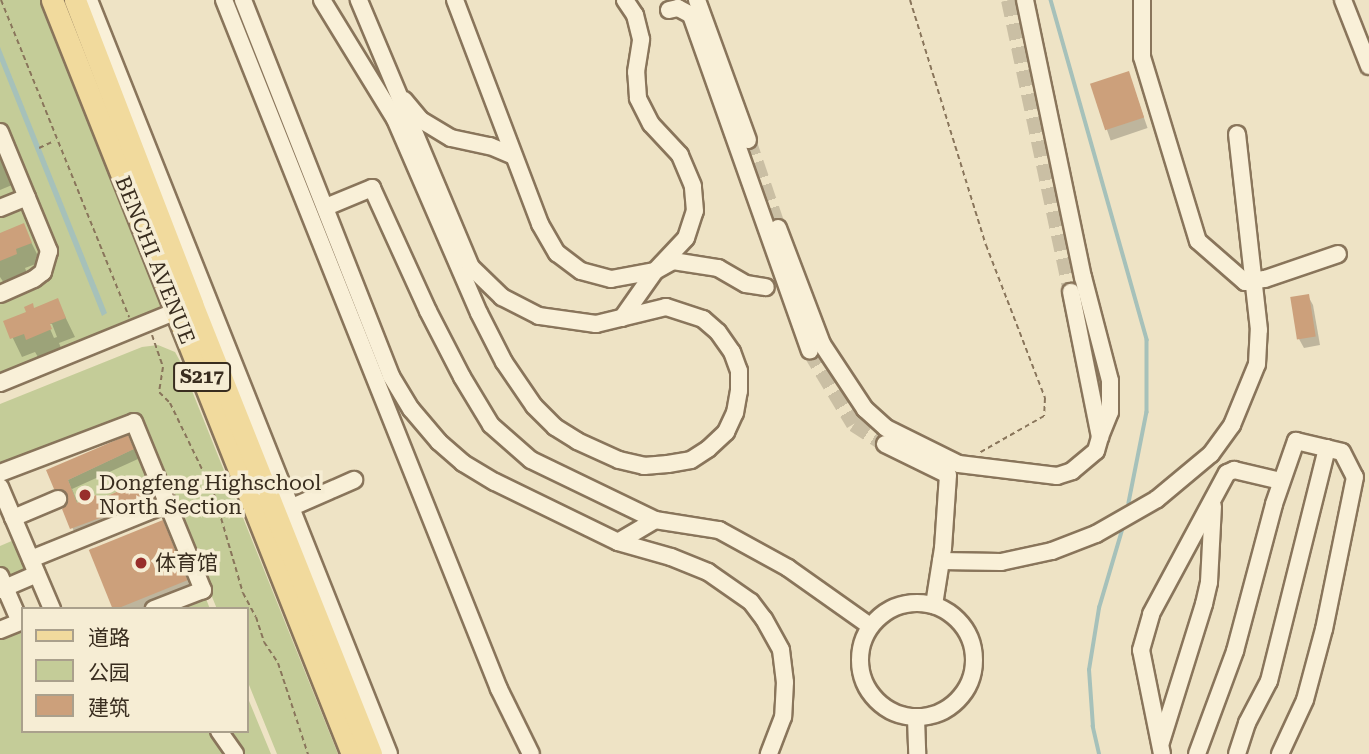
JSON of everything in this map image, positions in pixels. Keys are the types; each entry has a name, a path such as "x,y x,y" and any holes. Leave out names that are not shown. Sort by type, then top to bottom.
{"main road":[{"name":"BENCHI AVENUE","path":"52,0 184,308 245,417 371,754"},
{"name":"BENCHI AVENUE","path":"75,0 184,308 352,754"}],"street":[{"path":"89,0 245,417"},
{"path":"224,0 499,689 531,754"},
{"path":"243,0 391,376 411,410 463,463 495,482 618,542 671,557 708,572 751,602 781,650 785,682 783,717 769,754"},
{"path":"322,0 395,119 479,313 503,362 534,407 555,427 577,441 619,460 644,466 691,460 708,449 726,432 735,413 739,371 732,352 710,326 685,311 666,307 596,324 539,316 502,297 471,267 359,0"},
{"path":"455,0 511,155 540,224 556,253 581,271 611,279 655,271 673,261 719,268 746,284 766,287"},
{"path":"622,318 655,271 686,238 695,211 692,186 680,155 651,124 638,98 636,72 641,40 635,15 625,0"},
{"path":"885,444 953,470 1057,477 1087,460 1096,451 1110,412 1110,381 1083,277 1025,0"},
{"path":"1142,0 1142,57 1198,241 1245,282 1338,254"},
{"path":"1343,0 1369,66"},
{"path":"669,10 694,8"},
{"path":"694,8 707,29 748,139"},
{"path":"694,8 810,351"},
{"path":"395,89 421,120 451,138 490,146 511,155"},
{"path":"0,132 49,251 43,272 34,279 0,294"},
{"path":"941,561 1001,562 1052,551 1096,534 1157,499 1232,425 1257,364 1259,330 1237,134"},
{"path":"326,208 372,188 428,311 462,377 491,425 531,460 655,520 719,530 788,568 870,626"},
{"path":"0,208 27,197"},
{"path":"778,228 822,344 864,409 886,428 953,470"},
{"path":"1071,292 1100,437"},
{"path":"0,383 184,308"},
{"path":"0,473 134,422 202,590 159,607"},
{"path":"1197,754 1235,651 1281,481 1296,441 1342,452 1355,477 1324,629 1305,700 1280,754"},
{"path":"1206,448 1227,473"},
{"path":"1237,754 1247,723 1269,681 1327,448"},
{"path":"934,605 953,470"},
{"path":"1161,749 1143,668 1141,640 1151,614 1227,473 1234,470 1281,481"},
{"path":"354,480 282,511 389,754"},
{"path":"0,487 51,607"},
{"path":"1161,749 1204,604 1215,495"},
{"path":"13,518 58,499"},
{"path":"0,630 21,622 2,584 34,566 167,504"},
{"path":"618,542 655,520"},
{"path":"919,602 934,605 947,610 963,624 973,643 975,661 971,683 956,704 935,715 916,718 891,712 876,701 864,684 860,649 870,626 891,608 919,602"},
{"path":"916,718 917,754"},
{"path":"220,733 235,754"}],"path":[{"path":"1,0 56,141 141,326 163,367 159,392 170,403 214,494 243,593 256,617 264,642 278,663 308,754"},
{"path":"910,0 986,245 1045,398 1044,416 953,470"},
{"path":"39,148 56,141"}],"green space":[{"path":"0,0 52,0 176,311 0,383"},
{"path":"158,345 175,352 180,361 338,754 277,754 248,682 248,607 216,607 208,587 203,591 209,607 159,607 202,590 134,423 0,473 0,404 142,347"},
{"path":"140,446 153,476 98,500 96,495 77,503 68,480"},
{"path":"21,537 37,574 5,588 0,576 0,546"},
{"path":"21,622 21,733 248,733 248,698 271,754 0,754 0,630"}],"water":[{"path":"0,47 107,313 102,316 0,61"}],"building":[{"path":"1129,71 1144,118 1105,130 1090,84"},
{"path":"24,223 32,243 16,249 17,254 0,261 0,233"},
{"path":"1309,294 1316,336 1297,339 1290,297"},
{"path":"58,298 66,318 50,324 52,329 26,340 24,334 10,339 3,321 26,312 24,307 33,303 34,308"},
{"path":"128,435 134,449 68,480 77,503 96,495 98,500 146,479 154,498 70,529 62,509 67,505 68,496 64,490 54,489 46,470"},
{"name":"体育馆","path":"163,520 187,580 121,607 112,607 89,550"}],"waterway":[{"path":"1051,0 1147,340 1147,412 1129,503"},
{"path":"1099,754 1093,727 1089,670 1099,608 1123,527"}],"tunnel":[{"path":"1009,0 1071,292"},
{"path":"748,140 778,228"},
{"path":"810,351 854,424 885,444"}],"place":[{"name":"Dongfeng Highschool North Section","path":"85,495"},
{"name":"体育馆","path":"141,563"}]}
